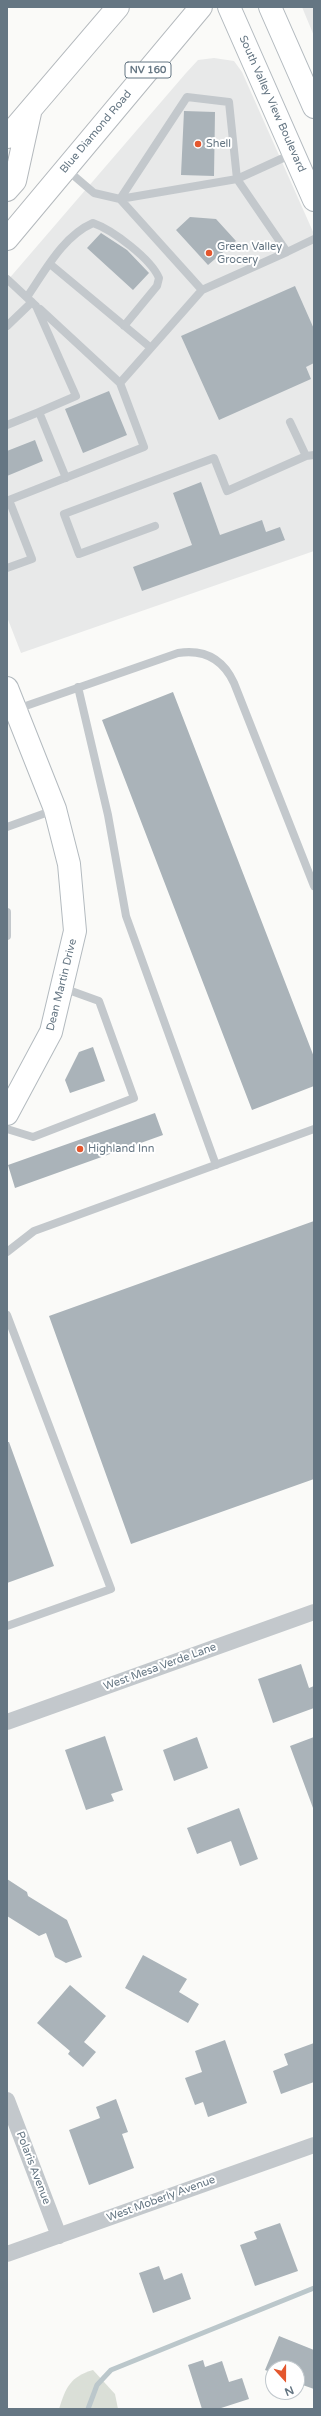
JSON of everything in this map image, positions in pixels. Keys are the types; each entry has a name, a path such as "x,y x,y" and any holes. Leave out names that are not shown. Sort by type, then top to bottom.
{"main road":[{"path":"7,137 118,7"},
{"name":"Blue Diamond Road","path":"7,238 201,7"},
{"name":"South Valley View Boulevard","path":"229,7 314,200"},
{"path":"270,7 314,107"},
{"path":"7,190 15,181 31,110"},
{"name":"Dean Martin Drive","path":"7,688 55,809 69,864 75,932 63,988 51,1032 7,1114"}],"street":[{"name":"West Mesa Verde Lane","path":"7,1722 314,1612"},
{"name":"Polaris Avenue","path":"7,2100 59,2236"},
{"name":"West Moberly Avenue","path":"7,2254 314,2144"}],"lane":[{"path":"120,199 187,97 229,102 237,179 287,252"},
{"path":"66,168 94,193 120,199 237,179 293,153"},
{"path":"120,199 202,290"},
{"path":"7,326 32,302 50,264 70,238 82,227 93,222 106,228 155,268 160,278 157,286 124,326"},
{"path":"120,383 202,290 314,239"},
{"path":"50,264 151,348"},
{"path":"7,279 120,383 144,448 9,500 32,559 7,568"},
{"path":"7,425 76,396 32,302"},
{"path":"38,412 66,478"},
{"path":"155,526 79,554 64,514 214,458 227,491 310,455 290,422"},
{"path":"16,710 178,653 201,652 222,664 234,683 314,886"},
{"path":"78,687 108,815 126,916 216,1165"},
{"path":"7,827 55,809"},
{"path":"7,912 7,936"},
{"path":"7,1129 33,1137 134,1098 99,1001 63,988"},
{"path":"7,1252 34,1231 314,1129"},
{"path":"7,1315 111,1589 7,1626"}],"shaded area":[{"path":"302,7 314,7 314,36"},
{"path":"214,58 234,61 242,72 314,234 314,551 21,653 7,617 7,281 198,60"},
{"path":"93,2370 115,2394 118,2409 59,2409 70,2384 79,2376"}],"building":[{"name":"Shell","path":"184,111 215,112 214,176 181,175"},
{"name":"Green Valley Grocery","path":"190,217 216,219 236,241 208,265 176,230"},
{"path":"101,233 127,250 149,273 133,290 87,248"},
{"path":"295,286 314,329 314,363 306,367 311,379 219,420 181,336"},
{"path":"109,391 127,435 83,453 65,409"},
{"path":"35,440 43,461 7,476 7,451"},
{"path":"201,482 220,535 262,520 266,532 280,527 285,540 142,591 133,567 192,545 173,493"},
{"path":"173,692 314,1057 314,1086 252,1110 102,720"},
{"path":"93,1047 105,1081 70,1093 65,1080 79,1052"},
{"path":"155,1113 163,1135 15,1188 8,1165"},
{"path":"314,1221 314,1479 131,1544 49,1316"},
{"path":"7,1442 9,1442 54,1566 7,1583"},
{"path":"301,1664 309,1688 314,1686 314,1708 273,1723 258,1679"},
{"path":"105,1736 123,1790 111,1794 114,1801 86,1810 65,1750"},
{"path":"197,1737 208,1768 174,1781 163,1750"},
{"path":"314,1737 314,1808 313,1808 290,1746"},
{"path":"239,1808 258,1859 240,1866 231,1841 197,1854 187,1828"},
{"path":"7,1879 27,1892 28,1896 67,1920 82,1957 66,1963 55,1957 46,1933 39,1936 7,1916"},
{"path":"143,1955 187,1979 179,1992 199,2004 188,2023 125,1988"},
{"path":"70,1985 106,2016 84,2042 96,2052 83,2067 68,2054 70,2051 37,2023"},
{"path":"225,2040 247,2103 208,2117 203,2102 195,2105 185,2078 202,2072 195,2051"},
{"path":"314,2043 314,2082 281,2094 273,2071 288,2065 284,2054"},
{"path":"116,2099 128,2132 122,2134 134,2168 89,2185 69,2130 100,2118 96,2107"},
{"path":"280,2223 298,2271 255,2286 240,2245 257,2239 254,2232"},
{"path":"159,2266 164,2280 182,2273 191,2299 153,2313 139,2273"},
{"path":"279,2336 314,2350 314,2389 305,2386 305,2360 269,2360"},
{"path":"203,2360 205,2367 222,2361 229,2382 242,2378 249,2399 218,2409 202,2409 188,2365"}],"waterway":[{"path":"88,2409 97,2385 111,2370 314,2288"}],"place":[{"name":"Shell","path":"198,144"},
{"name":"Green Valley Grocery","path":"209,253"},
{"name":"Highland Inn","path":"80,1149"}]}
